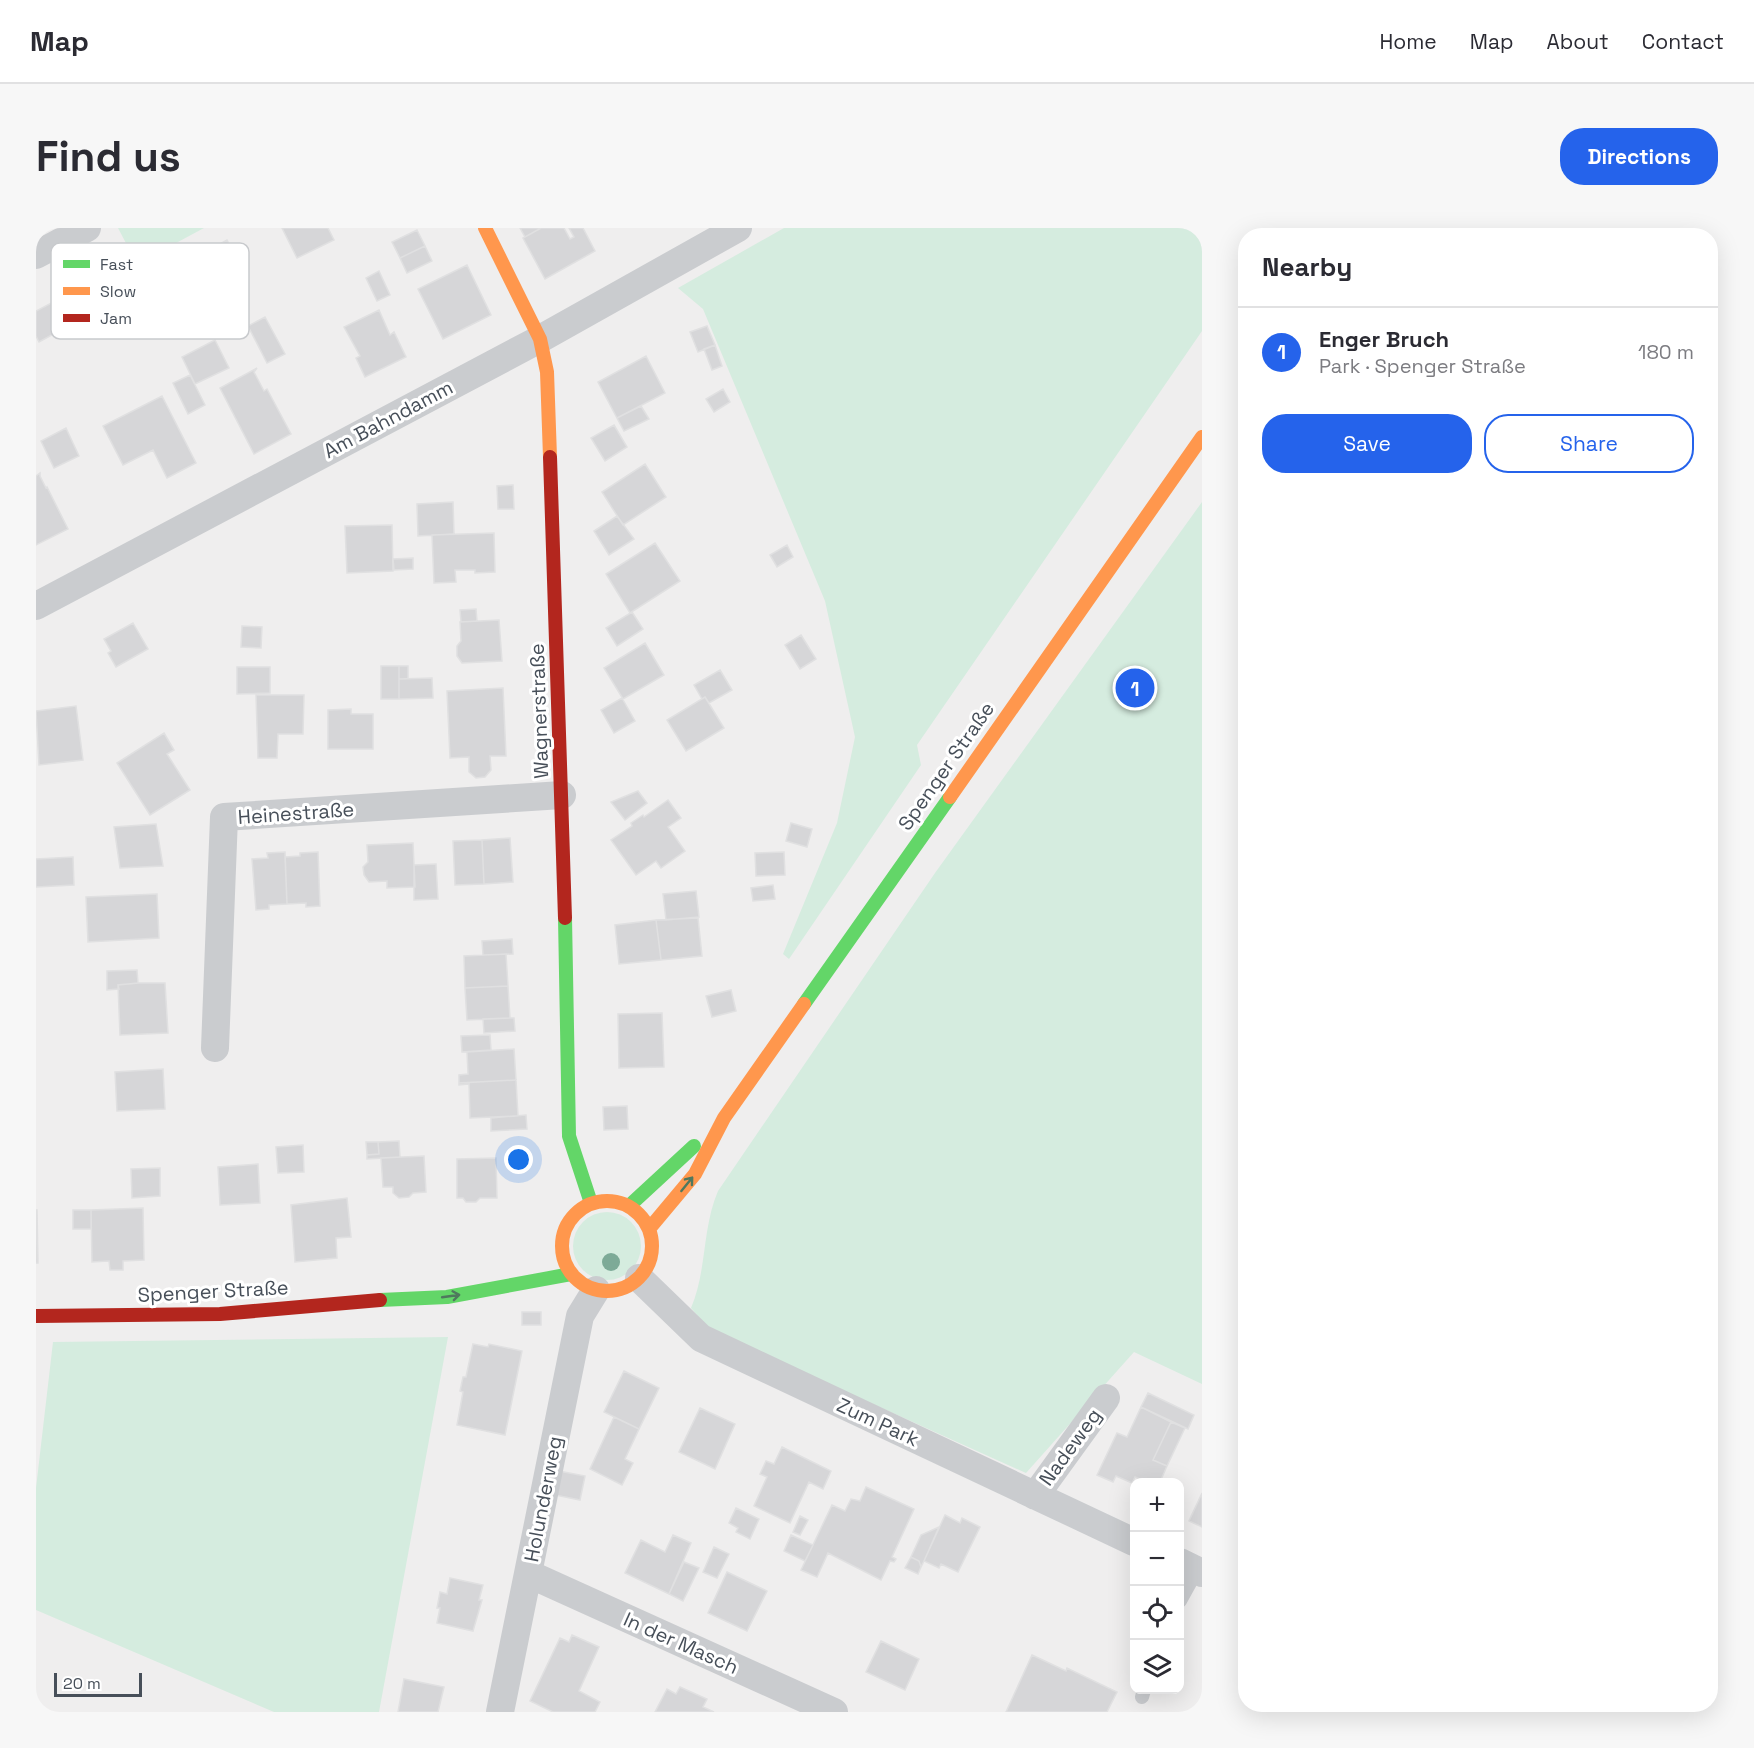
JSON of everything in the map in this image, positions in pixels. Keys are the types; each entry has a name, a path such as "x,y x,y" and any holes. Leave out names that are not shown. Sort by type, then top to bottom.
{"street":[{"path":"59,243 87,228"},
{"name":"Wagnerstraße","path":"485,228 540,339 547,372 562,795 569,1136 591,1203"},
{"name":"Am Bahndamm","path":"36,606 540,339 738,228"},
{"path":"36,255 51,247"},
{"name":"Spenger Straße","path":"649,1229 695,1174 723,1118 1202,437"},
{"name":"Heinestraße","path":"215,1048 224,817 562,795"},
{"name":"Spenger Straße","path":"629,1206 664,1176 723,1118"},
{"path":"611,1200 629,1206 642,1216 649,1229 652,1251 648,1266 634,1283 619,1290 596,1290 580,1283 556,1253 569,1220 580,1209 591,1203 611,1200"},
{"name":"Spenger Straße","path":"36,1316 220,1314 392,1299 447,1298 571,1274"},
{"name":"Zum Park","path":"639,1278 701,1338 1130,1540"},
{"name":"Spenger Straße","path":"392,1299 458,1281"},
{"name":"Holunderweg","path":"500,1712 580,1316 596,1290"},
{"name":"Nadeweg","path":"1035,1496 1106,1398"},
{"name":"In der Masch","path":"529,1574 834,1712"}],"lane":[{"path":"1184,1589 1193,1568"}],"green space":[{"path":"118,228 204,228 176,243 126,243"},
{"path":"784,228 1202,228 1202,331 917,745 921,765 789,959 783,954 837,823 855,737 825,601 703,309 678,288"},
{"path":"1202,502 1202,1384 1134,1352 1026,1473 711,1331 691,1308 700,1279 709,1220 718,1191 935,873"},
{"path":"607,1212 620,1215 631,1222 638,1233 641,1246 638,1259 631,1270 620,1277 607,1280 594,1277 583,1270 576,1259 573,1246 576,1233 583,1222 594,1215"},
{"path":"448,1337 379,1712 274,1712 36,1610 36,1488 53,1342"}],"building":[{"path":"282,228 328,228 334,240 297,258"},
{"path":"520,228 541,228 525,237"},
{"path":"541,228 564,228 570,239 574,237 569,228 583,228 595,251 545,279 523,238"},
{"path":"417,230 425,246 400,258 392,242"},
{"path":"425,246 432,261 407,273 400,258"},
{"path":"467,265 491,315 443,339 418,289"},
{"path":"379,271 390,295 377,301 366,278"},
{"path":"51,303 51,335 39,342 36,336 36,311"},
{"path":"379,310 390,335 394,332 406,357 365,377 356,358 360,356 344,327"},
{"path":"265,317 285,354 267,363 249,325"},
{"path":"707,326 715,345 698,352 690,332"},
{"path":"215,340 229,368 195,384 182,357"},
{"path":"715,345 722,366 712,370 704,349"},
{"path":"646,356 665,393 617,418 598,382"},
{"path":"257,368 254,372 264,391 267,389 291,434 254,454 220,388"},
{"path":"190,375 205,405 188,414 173,383"},
{"path":"723,389 730,402 714,412 706,399"},
{"path":"162,396 196,463 167,478 153,450 123,465 103,426"},
{"path":"641,406 649,419 624,431 617,418"},
{"path":"614,425 627,447 605,461 591,438"},
{"path":"66,428 79,456 54,468 41,441"},
{"path":"645,464 666,497 623,525 602,492"},
{"path":"40,473 68,529 36,545 36,476"},
{"path":"513,485 514,509 498,509 497,486"},
{"path":"453,502 454,534 418,536 417,504"},
{"path":"617,516 634,539 609,555 594,531"},
{"path":"392,525 393,571 347,573 345,526"},
{"path":"494,533 495,572 475,573 475,570 455,570 456,582 434,583 432,535"},
{"path":"655,543 680,581 630,613 606,574"},
{"path":"787,545 793,557 777,567 770,555"},
{"path":"413,558 413,569 394,570 393,559"},
{"path":"476,609 477,621 461,622 460,610"},
{"path":"632,612 643,629 617,646 606,628"},
{"path":"499,620 502,661 462,663 457,656 457,646 461,641 460,622"},
{"path":"133,623 148,649 116,667 108,653 111,651 104,639"},
{"path":"242,626 262,627 261,648 241,647"},
{"path":"801,635 816,659 800,669 785,645"},
{"path":"645,643 664,675 623,699 604,668"},
{"path":"381,666 399,666 399,699 381,699"},
{"path":"399,666 408,666 408,679 399,679"},
{"path":"237,667 270,667 270,693 237,694"},
{"path":"720,670 732,690 709,703 705,697 702,699 694,685"},
{"path":"432,678 433,698 399,699 399,679"},
{"path":"503,688 506,756 490,756 491,770 485,777 476,778 469,772 469,757 450,758 447,691"},
{"path":"256,695 304,695 303,734 278,734 277,758 258,758"},
{"path":"705,697 724,728 686,751 667,720"},
{"path":"622,698 635,721 614,733 601,710"},
{"path":"76,706 83,760 39,765 36,711"},
{"path":"351,709 351,714 373,714 373,749 328,749 328,710"},
{"path":"164,733 174,750 167,754 190,790 150,815 117,763"},
{"path":"638,791 647,803 625,820 611,802"},
{"path":"668,800 681,818 668,827 685,851 661,868 656,861 636,875 611,840 632,826 631,823"},
{"path":"791,823 812,829 807,847 786,841"},
{"path":"156,824 163,866 120,868 114,827"},
{"path":"510,838 513,882 484,884 482,840"},
{"path":"482,840 484,884 455,885 453,841"},
{"path":"413,843 415,887 387,888 387,881 369,882 364,875 363,867 368,862 367,845"},
{"path":"285,852 287,904 269,905 269,909 256,910 252,859 268,858 267,853"},
{"path":"318,852 320,906 306,907 306,903 287,904 285,857"},
{"path":"784,852 785,875 756,876 755,853"},
{"path":"73,857 74,885 36,887 36,859"},
{"path":"436,864 438,899 414,900 414,865"},
{"path":"773,885 775,899 753,901 751,888"},
{"path":"696,891 699,917 666,920 663,894"},
{"path":"157,894 159,938 88,942 86,897"},
{"path":"698,918 702,956 661,960 656,920"},
{"path":"656,920 661,960 619,964 615,925"},
{"path":"512,939 513,954 483,955 482,941"},
{"path":"506,954 508,986 465,988 464,956"},
{"path":"137,970 138,983 118,985 119,989 107,990 107,971"},
{"path":"165,983 168,1033 120,1035 118,985"},
{"path":"508,986 510,1018 467,1020 465,988"},
{"path":"731,990 736,1011 712,1017 706,996"},
{"path":"662,1013 664,1067 619,1068 618,1014"},
{"path":"514,1018 515,1031 484,1033 483,1019"},
{"path":"490,1035 491,1050 462,1052 461,1036"},
{"path":"514,1049 516,1080 459,1083 459,1075 468,1074 467,1052"},
{"path":"163,1069 165,1109 117,1111 115,1072"},
{"path":"516,1080 518,1116 470,1118 469,1084 459,1085 459,1083"},
{"path":"627,1106 628,1129 604,1130 603,1107"},
{"path":"526,1115 527,1129 491,1131 491,1118"},
{"path":"399,1141 400,1157 367,1159 367,1155 379,1154 378,1142"},
{"path":"366,1142 378,1142 379,1154 367,1155"},
{"path":"303,1145 304,1172 278,1173 276,1147"},
{"path":"424,1156 426,1192 413,1193 409,1197 399,1198 393,1193 393,1187 383,1187 381,1158"},
{"path":"496,1158 497,1198 480,1198 476,1202 466,1202 463,1198 457,1198 457,1159"},
{"path":"258,1164 260,1203 220,1205 218,1167"},
{"path":"160,1168 160,1196 132,1198 131,1169"},
{"path":"347,1198 351,1237 336,1238 337,1258 295,1262 291,1205"},
{"path":"143,1208 144,1260 123,1261 123,1270 110,1270 109,1261 92,1262 91,1210"},
{"path":"36,1210 38,1263 36,1263"},
{"path":"73,1210 91,1210 91,1229 73,1229"},
{"path":"522,1312 541,1312 541,1325 522,1325"},
{"path":"473,1344 488,1347 489,1344 522,1351 505,1435 457,1425 463,1392 460,1391 463,1377 466,1377"},
{"path":"624,1371 659,1388 639,1429 604,1412"},
{"path":"1148,1393 1194,1415 1188,1429 1141,1407"},
{"path":"1141,1407 1171,1422 1153,1460 1167,1466 1162,1478 1135,1477 1130,1478 1130,1482 1116,1476 1113,1482 1097,1475 1117,1433 1127,1437"},
{"path":"700,1408 735,1424 715,1469 679,1452"},
{"path":"614,1417 639,1429 625,1459 633,1463 622,1485 590,1469"},
{"path":"1171,1422 1185,1428 1167,1466 1153,1460"},
{"path":"782,1447 831,1471 823,1489 809,1482 790,1523 754,1506 767,1477 760,1474 766,1461 774,1464"},
{"path":"559,1471 585,1476 580,1500 555,1495"},
{"path":"866,1487 914,1509 892,1557 896,1559 894,1562 890,1561 881,1580 828,1553 817,1577 801,1570 832,1505 845,1511 851,1499 860,1501"},
{"path":"1202,1493 1202,1527 1189,1521"},
{"path":"736,1508 759,1519 750,1539 736,1532 738,1528 729,1523"},
{"path":"945,1515 960,1523 962,1518 980,1527 958,1572 941,1564 939,1568 924,1561"},
{"path":"800,1516 808,1520 800,1535 793,1532"},
{"path":"939,1527 921,1567 919,1561 911,1557 921,1535"},
{"path":"673,1535 691,1543 669,1594 625,1573 641,1540 665,1552"},
{"path":"791,1535 813,1545 805,1561 784,1551"},
{"path":"714,1547 729,1554 717,1578 703,1572"},
{"path":"911,1557 919,1561 921,1567 918,1574 905,1568"},
{"path":"684,1562 699,1568 683,1601 669,1594"},
{"path":"727,1572 767,1591 747,1631 708,1613"},
{"path":"450,1578 483,1585 479,1600 482,1600 473,1631 437,1623 440,1592 447,1594"},
{"path":"572,1635 599,1647 579,1691 600,1702 595,1712 553,1712 530,1701 560,1638 569,1642"},
{"path":"881,1641 919,1659 905,1690 866,1672"},
{"path":"1032,1655 1066,1671 1067,1668 1117,1692 1107,1712 1006,1712"},
{"path":"404,1679 444,1687 438,1712 398,1712"},
{"path":"680,1687 707,1699 703,1707 714,1712 655,1712 667,1689 676,1694"}],"traffic: fast":[{"path":"804,1004 950,797"},
{"path":"565,918 569,1136 591,1203"},
{"path":"629,1206 694,1146"},
{"path":"380,1300 447,1297 571,1274"}],"traffic: slow":[{"path":"485,228 540,339 547,372 550,457"},
{"path":"950,797 1202,437"},
{"path":"649,1229 695,1174 724,1118 804,1004"},
{"path":"607,1201 624,1204 639,1214 649,1229 652,1246 649,1263 639,1278 624,1288 607,1291 590,1288 575,1278 565,1263 562,1246 565,1229 575,1214 590,1204 607,1201"}],"traffic: jam":[{"path":"550,457 565,918"},
{"path":"36,1316 220,1314 380,1300"}],"place":[{"name":"Enger Bruch","path":"1135,688"}]}
